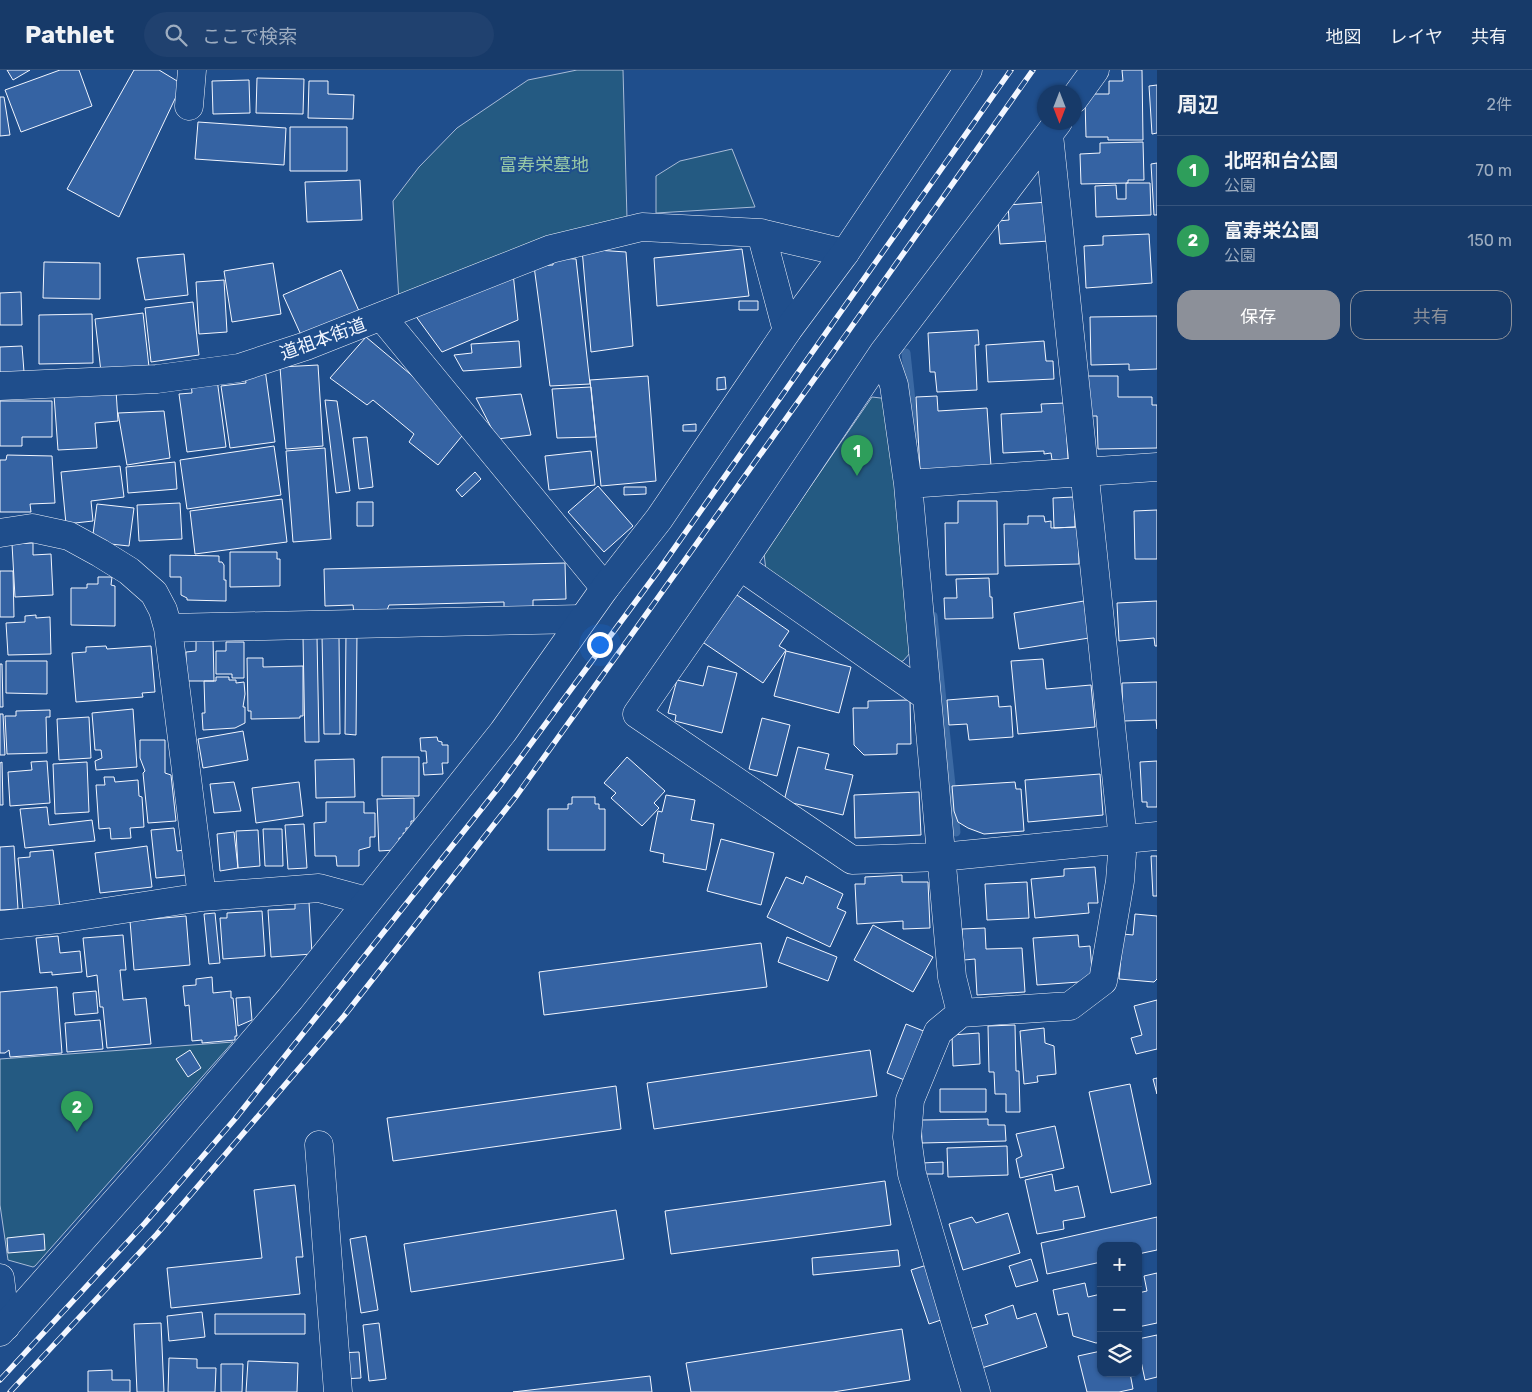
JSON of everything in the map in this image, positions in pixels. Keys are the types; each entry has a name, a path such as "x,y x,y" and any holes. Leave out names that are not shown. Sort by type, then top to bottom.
{"street":[{"path":"189,106 192,70"},
{"path":"3,1329 290,999 503,732 582,619 659,519 786,331 845,253 968,70"},
{"path":"1082,88 1095,70"},
{"path":"1052,130 883,353 740,566 637,714 852,860 941,857 1157,836"},
{"path":"976,1392 912,1174 907,1136 910,1100 938,1032 961,1012 1070,1006 1103,981 1120,881 1122,840 1084,473 1053,130"},
{"name":"道祖本街道","path":"0,386 157,379 239,368 306,346 551,250 642,227 761,233 845,253"},
{"path":"761,233 786,331"},
{"path":"382,317 605,588"},
{"path":"883,353 894,385 908,484 952,976 961,1012"},
{"path":"908,484 1157,467"},
{"path":"0,533 32,528 69,536 100,552 129,571 154,593 163,610 168,628 202,897"},
{"path":"740,566 926,696"},
{"path":"168,628 582,619"},
{"path":"0,925 59,919 202,897 318,888 367,901"},
{"path":"318,1145 338,1392"},
{"path":"0,1278 3,1329"}],"green space":[{"name":"富寿栄墓地","path":"577,70 623,70 627,219 399,301 393,201 419,167 457,128 528,80"},
{"path":"732,149 755,207 656,213 656,176 680,161"},
{"path":"872,397 889,399 911,652 903,661 896,662 766,570 764,554"},
{"path":"233,1042 35,1266 8,1260 0,1205 0,1059"}],"building":[{"path":"7,70 30,70 13,80"},
{"path":"60,70 79,70 92,106 21,132 5,90"},
{"path":"134,70 159,70 182,84 119,217 67,189"},
{"path":"1122,70 1142,70 1143,140 1108,140 1108,137 1086,137 1085,99 1090,94 1109,94 1109,81 1123,81"},
{"path":"257,78 304,79 303,114 256,113"},
{"path":"249,80 250,113 213,114 212,81"},
{"path":"309,81 328,81 328,94 354,95 353,119 308,118"},
{"path":"1157,85 1157,133 1152,134 1149,86"},
{"path":"0,97 4,97 10,135 0,136"},
{"path":"198,122 286,128 284,165 195,159"},
{"path":"290,127 347,127 347,171 290,171"},
{"path":"1143,142 1144,180 1128,180 1128,183 1081,184 1080,154 1100,153 1100,143"},
{"path":"1157,163 1157,215 1154,215 1151,164"},
{"path":"360,180 362,220 307,222 305,182"},
{"path":"1126,183 1150,183 1151,215 1096,217 1095,186 1116,185 1117,199 1126,199"},
{"path":"1048,202 1050,241 1000,244 998,221 1009,220 1008,205"},
{"path":"1149,234 1152,283 1086,288 1084,246 1103,245 1103,236"},
{"path":"582,249 626,252 633,346 591,352"},
{"path":"742,249 749,296 657,306 654,258"},
{"path":"184,254 188,295 145,300 137,258"},
{"path":"553,258 576,259 590,384 550,386 534,266 553,265"},
{"path":"44,262 100,263 100,299 43,298"},
{"path":"273,263 281,314 232,322 224,271"},
{"path":"341,270 359,311 301,335 283,295"},
{"path":"513,273 518,320 442,352 412,311"},
{"path":"224,280 227,332 199,334 196,282"},
{"path":"21,292 22,325 0,325 0,293"},
{"path":"739,301 758,301 758,310 739,310"},
{"path":"193,302 199,355 151,362 145,308"},
{"path":"143,313 149,367 101,372 95,319"},
{"path":"92,314 93,363 39,364 39,315"},
{"path":"1157,316 1157,369 1129,370 1129,364 1091,365 1090,317"},
{"path":"978,330 979,345 975,345 977,390 937,392 935,372 930,372 928,333"},
{"path":"366,337 471,425 438,465 409,442 414,434 373,400 367,405 330,378"},
{"path":"519,341 521,367 463,371 454,355 472,353 471,344"},
{"path":"1044,341 1046,361 1053,361 1054,379 988,382 986,345"},
{"path":"22,346 24,372 0,374 0,347"},
{"path":"318,365 323,446 286,449 280,367"},
{"path":"265,369 275,442 230,448 221,386 246,383 244,371"},
{"path":"648,376 656,481 601,486 590,380"},
{"path":"1088,376 1118,376 1118,397 1152,397 1152,405 1157,405 1157,448 1098,449 1097,416 1089,416"},
{"path":"725,377 726,389 717,390 717,378"},
{"path":"217,379 226,447 187,452 179,394 192,393 191,382"},
{"path":"591,387 596,437 557,438 552,389"},
{"path":"116,390 118,421 95,423 97,448 58,450 54,395"},
{"path":"521,394 531,435 497,439 476,398"},
{"path":"937,396 938,411 987,408 991,466 920,470 916,397"},
{"path":"325,400 337,401 350,491 336,493"},
{"path":"0,401 52,401 52,437 22,437 22,446 0,446"},
{"path":"1065,403 1068,459 1052,460 1051,453 1044,454 1044,451 1003,453 1001,414 1042,412 1041,404"},
{"path":"164,411 170,458 127,465 118,413"},
{"path":"696,424 696,431 683,431 683,425"},
{"path":"367,437 373,487 359,489 353,438"},
{"path":"274,446 281,495 187,509 180,460"},
{"path":"325,448 331,539 293,542 286,451"},
{"path":"591,451 595,485 549,490 545,456"},
{"path":"7,455 52,456 55,503 30,504 31,512 0,512 0,460 6,460"},
{"path":"175,462 177,489 128,493 126,467"},
{"path":"120,466 124,497 91,501 93,521 66,524 61,472"},
{"path":"475,472 481,479 462,497 456,490"},
{"path":"598,486 633,526 604,552 568,512"},
{"path":"624,487 646,487 646,494 624,495"},
{"path":"1074,497 1075,527 1054,528 1053,498"},
{"path":"282,499 287,542 195,554 190,511"},
{"path":"958,501 997,501 998,574 946,575 945,523 958,523"},
{"path":"357,502 373,502 373,526 357,526"},
{"path":"180,503 182,539 139,541 137,505"},
{"path":"97,504 134,508 129,546 92,542"},
{"path":"1157,510 1157,559 1135,559 1134,511"},
{"path":"1028,516 1044,516 1045,522 1051,521 1051,528 1078,527 1079,564 1005,566 1004,524 1028,524"},
{"path":"33,543 33,555 51,554 53,595 15,597 12,544"},
{"path":"230,552 277,552 277,559 280,559 280,586 230,587"},
{"path":"170,555 219,556 219,562 222,562 224,565 226,601 187,600 187,598 181,595 181,577 170,577"},
{"path":"565,563 566,599 533,600 533,607 504,607 504,602 389,605 386,613 354,614 353,605 325,606 324,569"},
{"path":"0,571 13,571 14,617 0,617"},
{"path":"98,577 112,577 111,585 115,586 115,626 71,625 71,588 87,588 87,584 98,584"},
{"path":"989,578 993,618 945,619 944,598 957,598 956,579"},
{"path":"734,593 789,631 779,646 786,650 763,683 701,641"},
{"path":"1084,601 1089,638 1019,649 1014,613"},
{"path":"1157,601 1157,646 1155,646 1154,638 1119,641 1117,603"},
{"path":"36,615 36,618 50,617 51,654 8,655 6,623 25,622 25,616"},
{"path":"346,632 357,632 356,735 345,734"},
{"path":"322,636 339,636 340,734 324,734"},
{"path":"317,637 319,742 305,742 303,638"},
{"path":"196,638 213,638 214,681 186,681 186,652 196,651"},
{"path":"226,642 244,642 244,678 232,678 232,674 216,674 216,651 226,651"},
{"path":"106,646 107,649 151,646 155,692 142,693 143,697 76,702 72,653 86,652 86,647"},
{"path":"786,651 851,667 839,713 774,696"},
{"path":"247,658 263,658 263,667 303,666 303,716 300,716 300,718 251,719 251,711 248,711"},
{"path":"1043,659 1046,689 1091,685 1095,727 1018,734 1011,661"},
{"path":"6,661 47,661 47,694 6,693"},
{"path":"0,664 2,664 3,707 0,707"},
{"path":"708,666 737,673 722,733 675,721 676,715 668,713 677,680 703,686"},
{"path":"216,677 229,677 229,680 236,680 236,683 244,682 243,707 245,707 245,723 235,728 203,730 202,713 205,713 204,681 216,681"},
{"path":"1157,682 1157,729 1156,720 1123,721 1122,683"},
{"path":"998,696 999,707 1011,706 1013,737 969,740 967,724 949,725 947,700"},
{"path":"910,700 911,744 897,744 897,754 864,755 854,745 853,708 868,708 868,701"},
{"path":"133,709 137,767 96,770 95,761 102,758 101,750 95,750 92,713"},
{"path":"50,710 50,717 46,717 47,753 7,754 5,716 16,716 16,711"},
{"path":"0,714 3,714 5,755 0,755"},
{"path":"89,717 91,758 59,760 57,719"},
{"path":"762,718 790,725 777,776 749,769"},
{"path":"243,731 248,760 203,768 198,739"},
{"path":"437,737 438,741 442,742 442,745 448,745 448,763 442,763 443,774 424,775 423,763 427,763 426,751 421,751 420,738"},
{"path":"140,740 165,740 165,773 171,775 176,821 148,823 143,773 145,771 140,758"},
{"path":"798,747 829,754 825,769 853,775 843,815 784,801"},
{"path":"382,757 419,757 419,796 382,796"},
{"path":"627,757 665,791 654,803 659,808 642,826 611,798 616,793 604,783"},
{"path":"354,759 355,797 316,798 315,760"},
{"path":"47,761 50,803 10,806 8,772 32,770 31,762"},
{"path":"1157,761 1157,807 1147,807 1147,802 1142,802 1140,762"},
{"path":"2,762 3,805 0,805 0,763"},
{"path":"87,762 89,812 55,814 53,764"},
{"path":"1100,774 1103,815 1028,822 1025,780"},
{"path":"104,777 114,777 115,782 138,780 139,796 142,797 144,827 130,828 131,838 111,839 110,828 99,829 96,785 105,785"},
{"path":"234,782 241,811 214,813 210,784"},
{"path":"299,782 303,816 256,823 252,788"},
{"path":"1015,782 1016,789 1021,789 1024,831 984,834 958,822 954,811 952,786"},
{"path":"919,792 921,835 855,838 854,795"},
{"path":"666,795 695,800 691,820 714,824 706,870 663,862 664,854 650,851 658,811 662,812"},
{"path":"572,797 595,797 595,804 599,804 599,809 605,809 605,850 548,850 548,809 568,809 568,804 572,804"},
{"path":"414,798 414,821 411,821 411,828 406,828 406,833 403,833 404,838 399,838 399,845 395,850 379,851 377,799"},
{"path":"326,802 364,802 364,813 375,813 375,837 370,837 370,847 359,850 359,866 337,866 336,856 315,856 314,823 326,822"},
{"path":"47,807 49,825 92,820 95,841 25,848 20,809"},
{"path":"304,824 307,868 288,869 285,825"},
{"path":"174,828 177,851 184,850 186,875 156,878 151,830"},
{"path":"263,829 282,829 283,866 265,866"},
{"path":"258,830 260,866 238,868 236,831"},
{"path":"234,832 238,868 220,871 217,834"},
{"path":"721,839 774,853 761,905 707,891"},
{"path":"14,846 18,909 0,910 0,847"},
{"path":"147,846 152,887 100,893 95,853"},
{"path":"53,850 60,908 23,911 18,858 30,857 30,852"},
{"path":"1151,856 1157,856 1157,896 1153,896"},
{"path":"1095,867 1098,903 1088,903 1089,913 1035,918 1031,879 1064,876 1064,869"},
{"path":"902,875 902,882 928,882 930,928 903,929 903,921 857,924 855,884 865,884 865,877"},
{"path":"806,876 843,894 837,908 846,912 830,947 767,917 786,877 803,884"},
{"path":"1027,882 1029,918 987,920 985,884"},
{"path":"309,902 312,954 271,957 268,910 295,909 295,903"},
{"path":"262,911 265,956 223,959 220,918 227,918 227,913"},
{"path":"215,913 220,963 209,964 204,914"},
{"path":"1135,914 1157,916 1157,979 1154,982 1119,979 1123,934 1133,935"},
{"path":"186,916 190,965 134,970 130,921"},
{"path":"873,925 933,957 913,992 854,960"},
{"path":"985,928 986,949 1022,948 1025,992 977,995 975,959 964,960 962,929"},
{"path":"123,935 126,970 120,970 123,1000 146,998 151,1044 107,1048 103,1007 100,1007 97,975 87,977 83,938"},
{"path":"1078,935 1079,947 1090,946 1093,981 1037,985 1033,938"},
{"path":"58,936 60,953 80,951 82,972 52,975 52,972 40,973 36,938"},
{"path":"787,937 837,957 828,981 778,962"},
{"path":"761,943 767,987 544,1015 539,972"},
{"path":"212,977 213,993 231,991 237,1036 235,1036 235,1040 202,1043 202,1040 192,1041 189,1005 185,1006 183,986 196,985 196,979"},
{"path":"57,987 62,1053 10,1057 9,1050 5,1053 0,1053 0,992"},
{"path":"96,991 98,1013 75,1015 73,993"},
{"path":"250,997 252,1020 238,1026 236,998"},
{"path":"1157,1000 1157,1049 1136,1054 1131,1038 1142,1035 1134,1006"},
{"path":"100,1020 103,1049 67,1052 65,1023"},
{"path":"906,1024 926,1032 907,1081 887,1073"},
{"path":"1015,1025 1016,1071 1019,1071 1020,1112 1006,1112 1006,1094 995,1094 994,1072 989,1072 988,1026"},
{"path":"1044,1028 1045,1043 1054,1046 1056,1074 1037,1076 1038,1082 1024,1084 1020,1031"},
{"path":"979,1033 980,1064 953,1066 952,1035"},
{"path":"190,1050 201,1068 188,1077 176,1059"},
{"path":"870,1050 877,1096 654,1129 647,1083"},
{"path":"1157,1078 1157,1094 1153,1079"},
{"path":"1130,1084 1151,1184 1111,1193 1089,1092"},
{"path":"616,1086 621,1129 393,1161 387,1118"},
{"path":"940,1089 986,1089 986,1112 940,1112"},
{"path":"988,1119 988,1125 1005,1125 1006,1141 922,1143 921,1120"},
{"path":"1055,1126 1064,1168 1020,1178 1016,1159 1022,1156 1016,1134"},
{"path":"1007,1146 1008,1175 948,1177 947,1148"},
{"path":"943,1162 943,1174 922,1174 922,1163"},
{"path":"1052,1174 1055,1191 1078,1186 1085,1217 1063,1221 1064,1229 1037,1234 1025,1180"},
{"path":"885,1181 891,1225 671,1254 665,1211"},
{"path":"295,1185 303,1257 296,1257 300,1294 171,1308 167,1268 262,1258 254,1190"},
{"path":"616,1210 624,1259 411,1292 404,1244"},
{"path":"1008,1213 1020,1253 963,1270 949,1224 972,1217 976,1223"},
{"path":"1157,1217 1157,1250 1142,1253 1142,1242 1097,1242 1097,1263 1047,1274 1041,1243"},
{"path":"44,1234 45,1250 8,1253 7,1238"},
{"path":"366,1236 378,1310 361,1313 350,1239"},
{"path":"898,1250 900,1266 813,1275 812,1258"},
{"path":"1031,1259 1038,1281 1016,1287 1009,1266"},
{"path":"927,1265 944,1319 929,1324 911,1270"},
{"path":"1157,1273 1157,1323 1142,1326 1142,1292 1147,1291 1144,1276"},
{"path":"1085,1283 1088,1297 1097,1295 1097,1343 1073,1336 1068,1313 1058,1315 1053,1290"},
{"path":"1013,1305 1017,1319 1036,1313 1047,1347 982,1368 969,1329 988,1324 985,1315"},
{"path":"202,1312 205,1337 169,1341 167,1316"},
{"path":"215,1314 305,1314 305,1334 215,1334"},
{"path":"161,1323 164,1392 137,1392 134,1324"},
{"path":"379,1323 386,1379 369,1381 363,1325"},
{"path":"902,1329 910,1380 833,1392 691,1392 686,1363"},
{"path":"1157,1335 1157,1377 1145,1380 1142,1366 1142,1338"},
{"path":"359,1352 361,1378 342,1379 340,1353"},
{"path":"1097,1352 1097,1377 1131,1377 1133,1389 1119,1392 1087,1392 1078,1356"},
{"path":"169,1358 197,1359 197,1368 216,1368 215,1392 168,1392"},
{"path":"248,1361 298,1363 297,1392 246,1392"},
{"path":"221,1364 243,1364 242,1392 221,1392"},
{"path":"112,1370 112,1380 130,1380 130,1392 88,1392 88,1371"},
{"path":"650,1376 652,1392 513,1392"}],"waterway":[{"path":"906,353 915,439"},
{"path":"933,616 956,832"}],"railway":[{"path":"0,1380 145,1223 235,1119 499,787 659,570 1011,70"},
{"path":"10,1392 157,1234 344,1016 517,795 1033,70"}],"place":[{"name":"北昭和台公園","path":"857,476"},
{"name":"富寿栄公園","path":"77,1132"}]}
